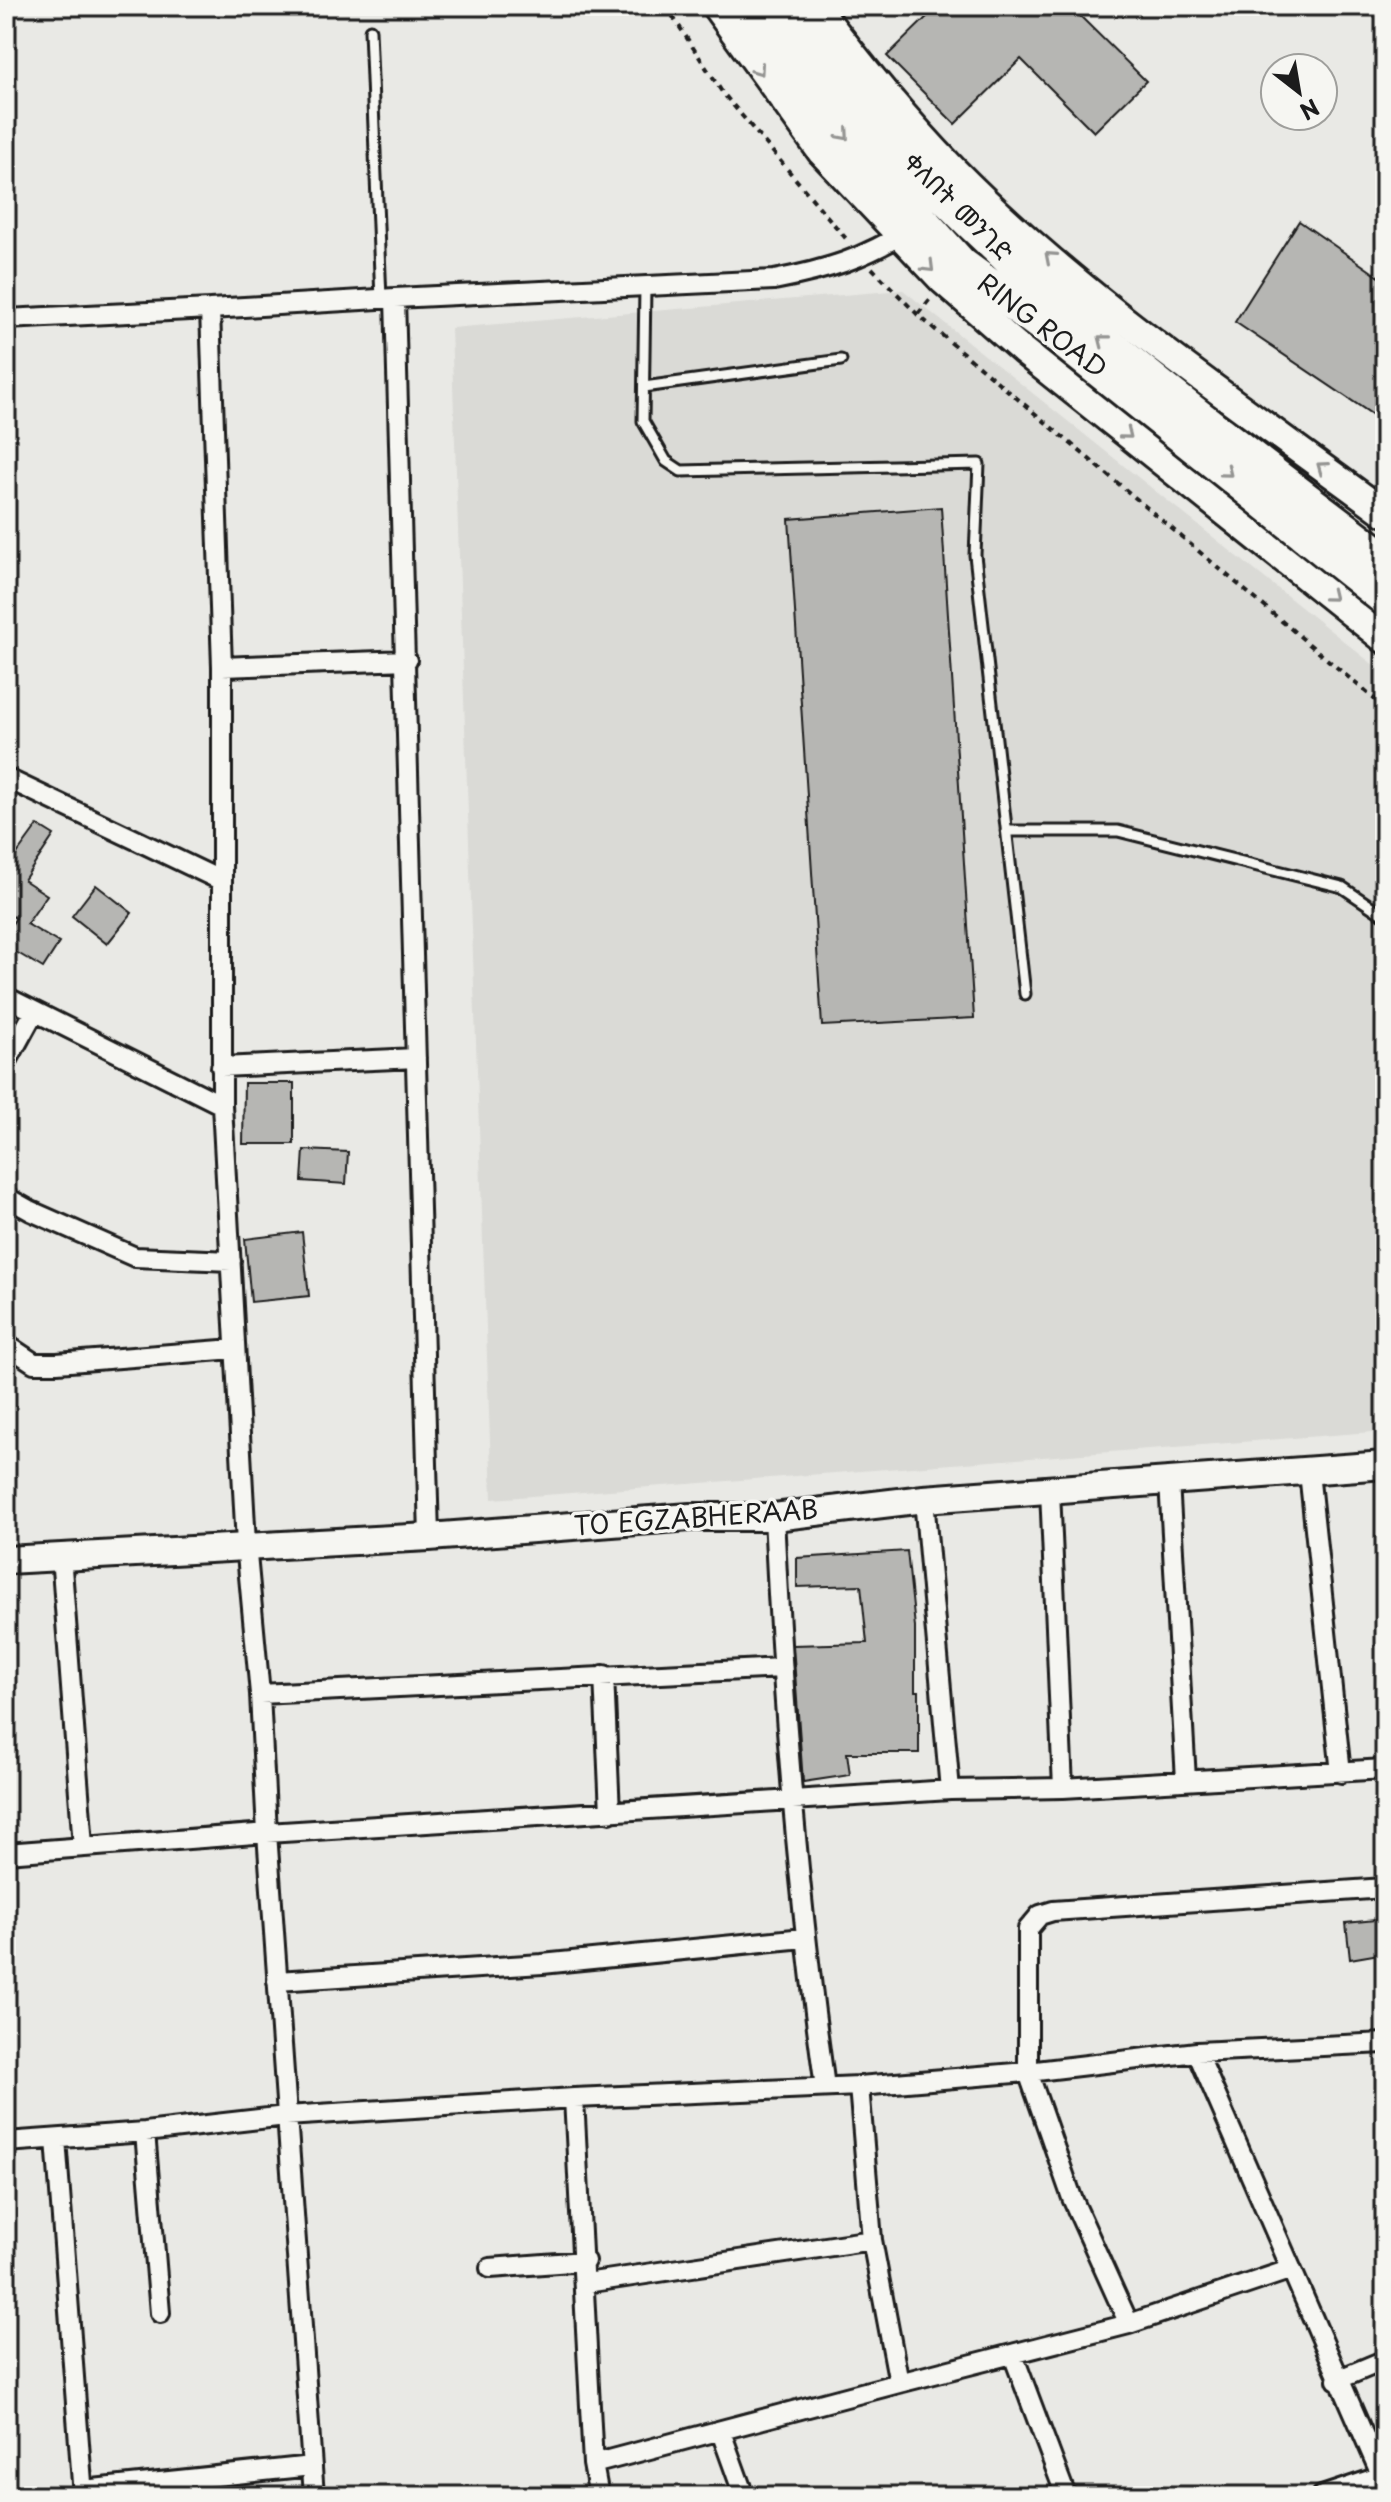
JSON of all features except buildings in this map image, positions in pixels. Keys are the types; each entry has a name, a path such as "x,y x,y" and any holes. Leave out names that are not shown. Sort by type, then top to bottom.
{"highway":[{"name":"RING ROAD","path":"746,6 909,230 1051,331 1385,598"},
{"name":"ቀለበት መንገድ","path":"783,6 823,64 945,199 1073,316 1385,560"}],"street":[{"path":"715,6 821,152 909,230 1023,351 1385,640"},
{"path":"816,6 953,168 1017,228 1122,319 1385,513"},
{"path":"6,319 774,280 830,270 861,257 909,230 945,199"},
{"path":"388,298 407,660 429,1537"},
{"path":"210,309 222,667 222,1105 246,1544 260,1694 286,2116 314,2496"},
{"path":"222,667 407,660"},
{"path":"6,778 222,881"},
{"path":"6,997 222,1105"},
{"path":"6,1063 34,1012"},
{"path":"221,1067 416,1058"},
{"path":"6,1197 135,1257 231,1261"},
{"path":"10,1347 34,1363 234,1349"},
{"name":"TO EGZABHERAAB","path":"6,1560 246,1544 429,1537 690,1517 774,1517 924,1499 1385,1465"},
{"path":"1309,1472 1341,1773"},
{"path":"1169,1481 1186,1780"},
{"path":"1050,1490 1063,1788"},
{"path":"924,1499 950,1790"},
{"path":"774,1517 791,1803 804,1938 825,2087"},
{"path":"61,1555 83,1846"},
{"path":"260,1694 781,1668"},
{"path":"604,1675 610,1813"},
{"path":"6,1853 267,1833 791,1803 950,1790 1063,1788 1385,1769"},
{"path":"1129,2324 1072,2198 1028,2072 1028,1929 1040,1915 1385,1888"},
{"path":"277,1981 542,1964 804,1938"},
{"path":"6,2142 145,2132 286,2116 574,2098 859,2086 1028,2072 1197,2052 1385,2043"},
{"path":"1197,2052 1289,2270 1383,2480 1322,2496"},
{"path":"859,2086 872,2240 899,2383"},
{"path":"574,2098 585,2261 593,2464 599,2496"},
{"path":"145,2132 160,2313"},
{"path":"56,2139 83,2493 312,2466"},
{"path":"586,2283 872,2240"},
{"path":"490,2268 585,2261"},
{"path":"593,2464 1129,2324 1289,2270"},
{"path":"1013,2355 1066,2496"},
{"path":"1337,2380 1385,2360"},
{"path":"721,2432 744,2496"}],"lane":[{"path":"370,30 388,298"},
{"path":"645,287 643,421 666,461 681,471 979,464 975,555 1025,994"},
{"path":"644,387 841,360"},
{"path":"1006,831 1118,831 1342,887 1385,916"}],"path":[{"path":"666,6 722,92 861,257 918,315 1385,708"}],"shaded area":[{"path":"903,290 1385,674 1385,1431 492,1499 451,328"}]}
